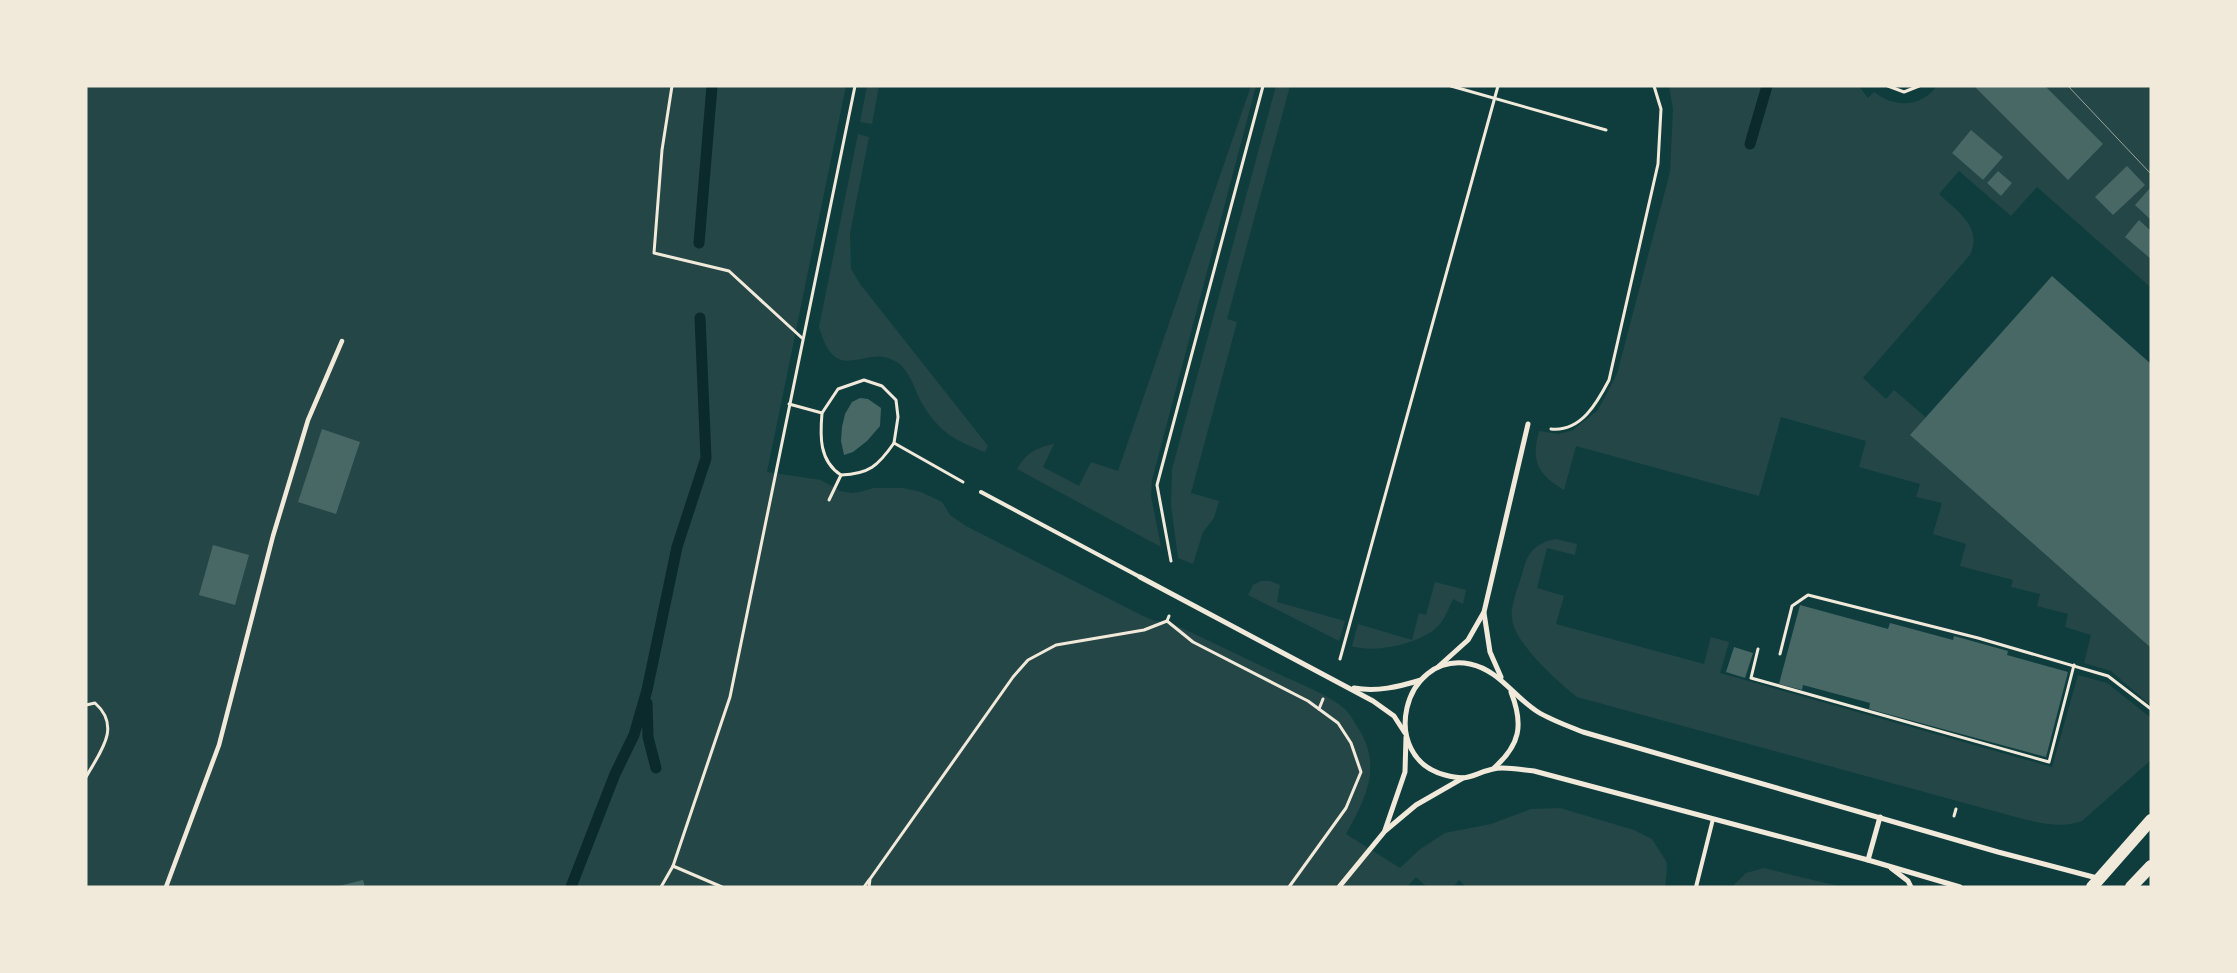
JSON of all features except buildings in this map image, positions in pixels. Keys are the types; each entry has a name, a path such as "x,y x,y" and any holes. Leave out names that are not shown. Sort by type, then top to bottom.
{"main road":[{"path":"2096,884 2151,820"},
{"path":"2131,887 2151,866"}],"street":[{"path":"166,887 219,745 273,536 308,420 342,341"},
{"path":"1385,831 1405,772 1406,736 1404,716 1407,702 1417,684 1468,640 1484,612 1528,424"},
{"path":"1140,577 1348,687 1394,716 1414,752 1428,767 1444,775 1463,778 1475,776 1494,768 1506,757 1516,740 1518,711 1511,692"},
{"path":"1484,612 1490,652 1505,684 1511,692 1538,712 1583,732 1880,817 1998,852 2096,884"},
{"path":"1436,669 1455,664 1470,664 1489,670 1505,684"},
{"path":"1348,687 1366,690 1395,688 1424,679"},
{"path":"1494,768 1534,771 1868,860 1960,887"},
{"path":"1339,887 1385,831 1416,805 1463,778"},
{"path":"1868,860 1880,817"},
{"path":"1886,865 1908,881 1911,887"}],"lane":[{"path":"981,492 1140,577"},
{"path":"1696,887 1713,819"}],"path":[{"path":"672,86 662,150 654,254 729,271 802,338"},
{"path":"661,887 674,866 730,697 802,338 832,208 855,86"},
{"path":"1171,561 1157,485 1263,86"},
{"path":"1451,86 1606,130"},
{"path":"1319,709 1344,650 1498,86"},
{"path":"1528,424 1553,429 1573,426 1595,406 1609,380 1658,164 1661,109 1654,86"},
{"path":"1888,86 1904,92 1918,86"},
{"path":"864,380 882,386 896,400 898,417 894,444 874,467 853,474 841,475 828,463 820,440 822,413 838,389 864,380"},
{"path":"789,404 822,413"},
{"path":"894,444 981,492"},
{"path":"829,500 841,475"},
{"path":"1780,654 1792,606 1808,595 1978,638 2108,676 2151,709"},
{"path":"1167,621 1175,596"},
{"path":"1167,621 1193,642 1308,701 1338,723 1351,743 1361,772 1346,808 1289,887"},
{"path":"864,887 1013,677 1028,660 1056,645 1144,630 1167,621"},
{"path":"1758,649 1751,678 2049,762 2074,665"},
{"path":"86,705 95,703 105,712 109,730 86,777"},
{"path":"674,866 722,887"},
{"path":"869,887 870,879"}],"shaded area":[{"path":"86,86 846,86 767,472 821,480 840,491 851,493 873,488 903,488 921,492 942,502 950,515 966,526 1143,616 1155,621 1167,621 1311,689 1338,704 1345,709 1360,731 1370,758 1370,771 1365,796 1346,834 1400,868 1419,850 1445,833 1491,824 1531,809 1560,808 1634,830 1652,839 1666,861 1665,887 1466,887 1459,880 1453,887 1427,887 1416,877 1407,887 86,887"},
{"path":"867,86 879,86 872,124 860,122"},
{"path":"1251,86 1256,86 1152,480 1151,496 1161,547 1017,469 1024,458 1032,452 1054,444 1043,467 1079,486 1091,462 1118,471"},
{"path":"1276,86 1290,86 1227,319 1237,322 1191,493 1219,501 1214,518 1203,532 1193,564 1178,558 1171,505 1172,469"},
{"path":"1669,86 1859,86 1868,98 1874,92 1890,101 1907,103 1923,98 1937,86 2151,86 2149,286 2037,187 2011,216 1959,171 1939,194 1960,213 1971,228 1973,245 1970,255 1863,378 1886,399 1894,390 1922,414 1926,418 1911,436 2151,648 2151,706 2111,671 2084,663 2091,635 2065,627 2068,614 2037,606 2040,594 2011,587 2013,580 1960,566 1966,544 1933,534 1942,503 1916,497 1920,484 1859,467 1866,441 1781,417 1759,496 1576,446 1564,490 1542,472 1536,459 1539,431 1559,434 1573,430 1598,410 1617,374 1670,172 1673,109","holes":["1971,131 2003,157 1983,180 1952,153","1998,171 2012,183 2001,195 1987,183"]},
{"path":"858,134 869,137 850,233 851,269 860,284 988,446 985,452 957,440 936,423 923,405 909,375 895,361 884,357 843,360 834,356 826,346 819,327"},
{"path":"1556,539 1577,544 1575,555 1547,548 1537,588 1564,596 1556,624 1704,664 1711,637 1729,642 1720,673 2052,767 2078,675 2107,683 2151,718 2151,760 2082,821 2053,824 2023,819 1577,697 1538,662 1521,640 1512,619 1515,596 1529,555 1542,543"},
{"path":"1261,581 1270,581 1280,585 1277,602 1345,621 1339,641 1248,595 1253,585"},
{"path":"1435,582 1466,590 1463,604 1453,599 1446,615 1433,631 1423,637 1386,648 1374,649 1352,646 1358,624 1412,640 1419,613 1426,615"},
{"path":"1764,868 1842,887 1732,887 1746,873"}],"waterway":[{"path":"699,243 712,86"},
{"path":"1750,144 1767,86"},
{"path":"571,887 615,774 634,735 647,690 677,547 706,458 700,318"},
{"path":"647,703 648,737 656,768"}],"tram line":[{"path":"2068,86 2151,174"}]}
